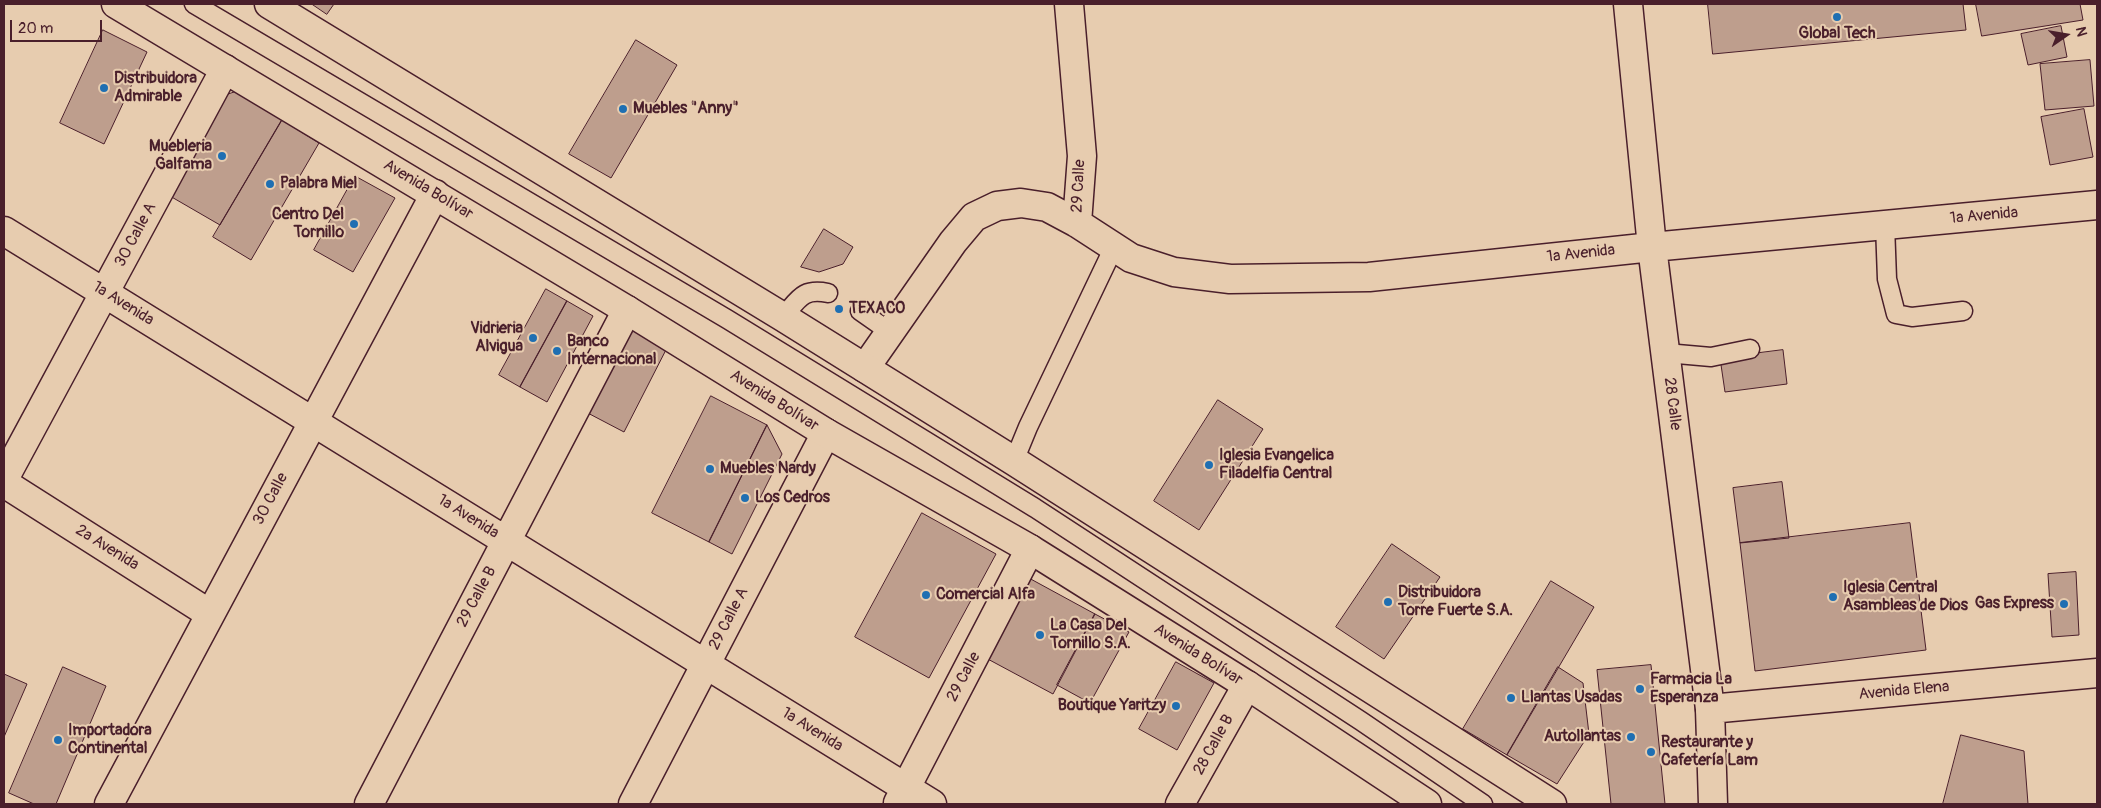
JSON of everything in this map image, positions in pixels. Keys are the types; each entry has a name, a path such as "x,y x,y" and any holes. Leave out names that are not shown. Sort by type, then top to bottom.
{"street":[{"name":"Avenida Bolívar","path":"116,4 627,310 826,433 1030,549 1247,685 1428,804"},
{"path":"268,4 865,368 1552,804"},
{"name":"29 Calle","path":"865,368 954,242 974,217 997,206 1021,203 1047,207 1077,222 1082,156 1069,4"},
{"name":"28 Calle","path":"1628,4 1652,247 1710,710 1713,804"},
{"name":"30 Calle A","path":"4,479 225,70"},
{"name":"30 Calle","path":"109,804 435,194"},
{"name":"1a Avenida","path":"1077,222 1131,258 1174,272 1230,279 1369,277 1652,247 2097,205"},
{"name":"1a Avenida","path":"4,230 706,664 902,796 932,804"},
{"name":"29 Calle B","path":"369,804 627,310"},
{"name":"29 Calle A","path":"634,804 826,433"},
{"name":"2a Avenida","path":"4,483 210,614"},
{"name":"29 Calle","path":"902,796 1030,549"},
{"name":"Avenida Elena","path":"1710,710 2097,673"},
{"name":"28 Calle B","path":"1180,804 1247,685"}],"lane":[{"path":"194,4 727,319 1035,508 1362,721 1483,804"},
{"path":"1885,225 1888,279 1896,314 1912,317 1963,311"},
{"path":"1014,461 1032,418 1114,247"},
{"path":"783,317 804,293 811,291 828,293"},
{"path":"860,311 890,332"},
{"path":"1666,353 1711,357 1750,349"}],"building":[{"path":"312,4 334,4 327,14"},
{"name":"Global Tech","path":"1708,4 1963,4 1966,30 1713,54"},
{"path":"1976,4 2080,4 2083,20 1982,36"},
{"path":"2061,26 2067,57 2028,65 2021,34"},
{"name":"Distribuidora Admirable","path":"103,30 147,52 104,144 60,123"},
{"name":"Muebles \"Anny\"","path":"636,40 677,65 611,178 569,154"},
{"path":"2090,60 2094,106 2045,110 2040,64"},
{"name":"Muebleria Galfama","path":"235,92 282,120 220,225 163,192 217,98"},
{"path":"2084,109 2093,157 2050,165 2041,117"},
{"name":"Palabra Miel","path":"282,120 319,143 251,260 213,237"},
{"name":"Centro Del Tornillo","path":"355,176 395,198 353,272 314,250"},
{"path":"824,229 853,247 843,264 819,272 801,267"},
{"name":"Vidrieria Alvigua","path":"546,289 567,301 520,387 499,375"},
{"name":"Banco Internacional","path":"567,301 593,316 547,402 520,387"},
{"path":"640,325 671,340 624,432 582,410 622,332"},
{"path":"1783,350 1787,384 1725,392 1720,358"},
{"name":"Muebles Nardy","path":"711,396 767,425 709,542 652,513"},
{"name":"Iglesia Evangelica Filadelfia Central","path":"1218,400 1263,429 1199,530 1154,501"},
{"name":"Los Cedros","path":"767,425 782,454 732,554 709,542"},
{"path":"1782,482 1789,538 1740,543 1733,488"},
{"name":"Comercial Alfa","path":"922,513 996,554 929,678 855,637"},
{"name":"Iglesia Central Asambleas de Dios","path":"1910,523 1926,650 1755,671 1740,543"},
{"name":"Distribuidora Torre Fuerte S.A.","path":"1392,544 1440,577 1384,659 1336,627"},
{"name":"Gas Express","path":"2076,572 2079,635 2052,637 2048,574"},
{"name":"La Casa Del Tornillo S.A.","path":"1027,577 1095,614 1053,694 984,657"},
{"name":"Llantas Usadas","path":"1551,581 1594,607 1507,755 1463,729"},
{"path":"1095,614 1129,632 1090,703 1057,685"},
{"name":"Boutique Yaritzy","path":"1176,662 1214,683 1177,750 1139,729"},
{"name":"Autollantas","path":"1651,665 1665,804 1611,804 1597,670"},
{"name":"Importadora Continental","path":"63,667 106,686 56,804 34,804 9,793"},
{"path":"1558,667 1583,683 1589,734 1557,784 1507,755"},
{"path":"4,674 27,684 4,737"},
{"path":"1961,735 2024,751 2028,804 1943,804"}],"place":[{"name":"Global Tech","path":"1837,17"},
{"name":"Distribuidora Admirable","path":"104,88"},
{"name":"Muebles \"Anny\"","path":"623,109"},
{"name":"Muebleria Galfama","path":"222,156"},
{"name":"Palabra Miel","path":"270,184"},
{"name":"Centro Del Tornillo","path":"354,224"},
{"name":"TEXACO","path":"839,309"},
{"name":"Vidrieria Alvigua","path":"533,338"},
{"name":"Banco Internacional","path":"557,351"},
{"name":"Iglesia Evangelica Filadelfia Central","path":"1209,465"},
{"name":"Muebles Nardy","path":"710,469"},
{"name":"Los Cedros","path":"745,498"},
{"name":"Comercial Alfa","path":"926,595"},
{"name":"Iglesia Central Asambleas de Dios","path":"1833,597"},
{"name":"Distribuidora Torre Fuerte S.A.","path":"1388,602"},
{"name":"Gas Express","path":"2064,604"},
{"name":"La Casa Del Tornillo S.A.","path":"1040,635"},
{"name":"Farmacia La Esperanza","path":"1640,689"},
{"name":"Llantas Usadas","path":"1511,698"},
{"name":"Boutique Yaritzy","path":"1176,706"},
{"name":"Autollantas","path":"1631,737"},
{"name":"Importadora Continental","path":"58,740"},
{"name":"Restaurante y Cafetería Lam","path":"1651,752"}]}
